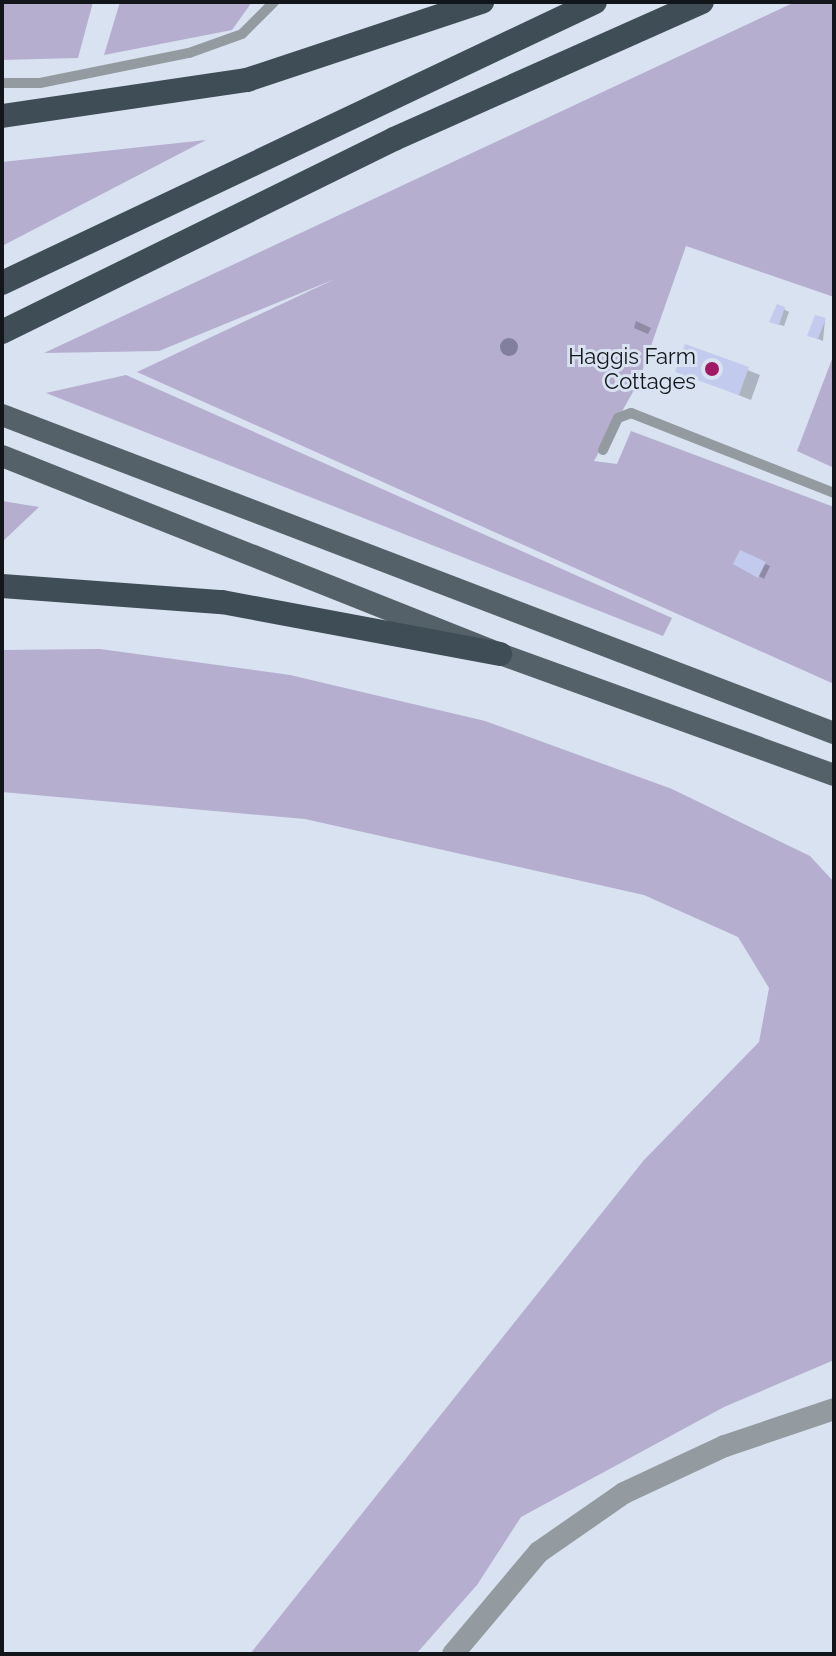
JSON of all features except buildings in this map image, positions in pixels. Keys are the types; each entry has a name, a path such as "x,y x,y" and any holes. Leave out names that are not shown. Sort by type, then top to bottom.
{"highway":[{"path":"2,116 247,80 482,2"},
{"path":"2,283 595,2"},
{"path":"2,332 394,139 702,2"},
{"path":"2,586 222,602 500,654"}],"main road":[{"path":"4,416 834,733"},
{"path":"2,456 500,654 834,775"}],"street":[{"path":"453,1654 539,1552 624,1493 725,1446 834,1409"}],"lane":[{"path":"2,83 40,83 189,53 242,34 274,2"},
{"path":"603,450 618,418 631,413 834,493"}],"shaded area":[{"path":"2,2 93,2 78,58 2,60"},
{"path":"120,2 252,2 232,30 104,55"},
{"path":"795,2 834,2 834,297 686,246 638,383 594,461 617,464 631,431 834,507 834,684 137,372 335,279 159,351 44,353"},
{"path":"206,140 2,246 2,162"},
{"path":"834,354 834,468 797,451"},
{"path":"126,375 672,618 663,636 46,393"},
{"path":"2,501 39,507 2,542"},
{"path":"100,649 290,675 485,721 672,789 810,856 834,882 834,1360 724,1407 521,1517 477,1585 416,1654 250,1654 644,1160 759,1042 769,988 738,937 644,895 305,819 2,792 2,650"}],"place":[{"name":"Haggis Farm Cottages","path":"712,369"}]}
